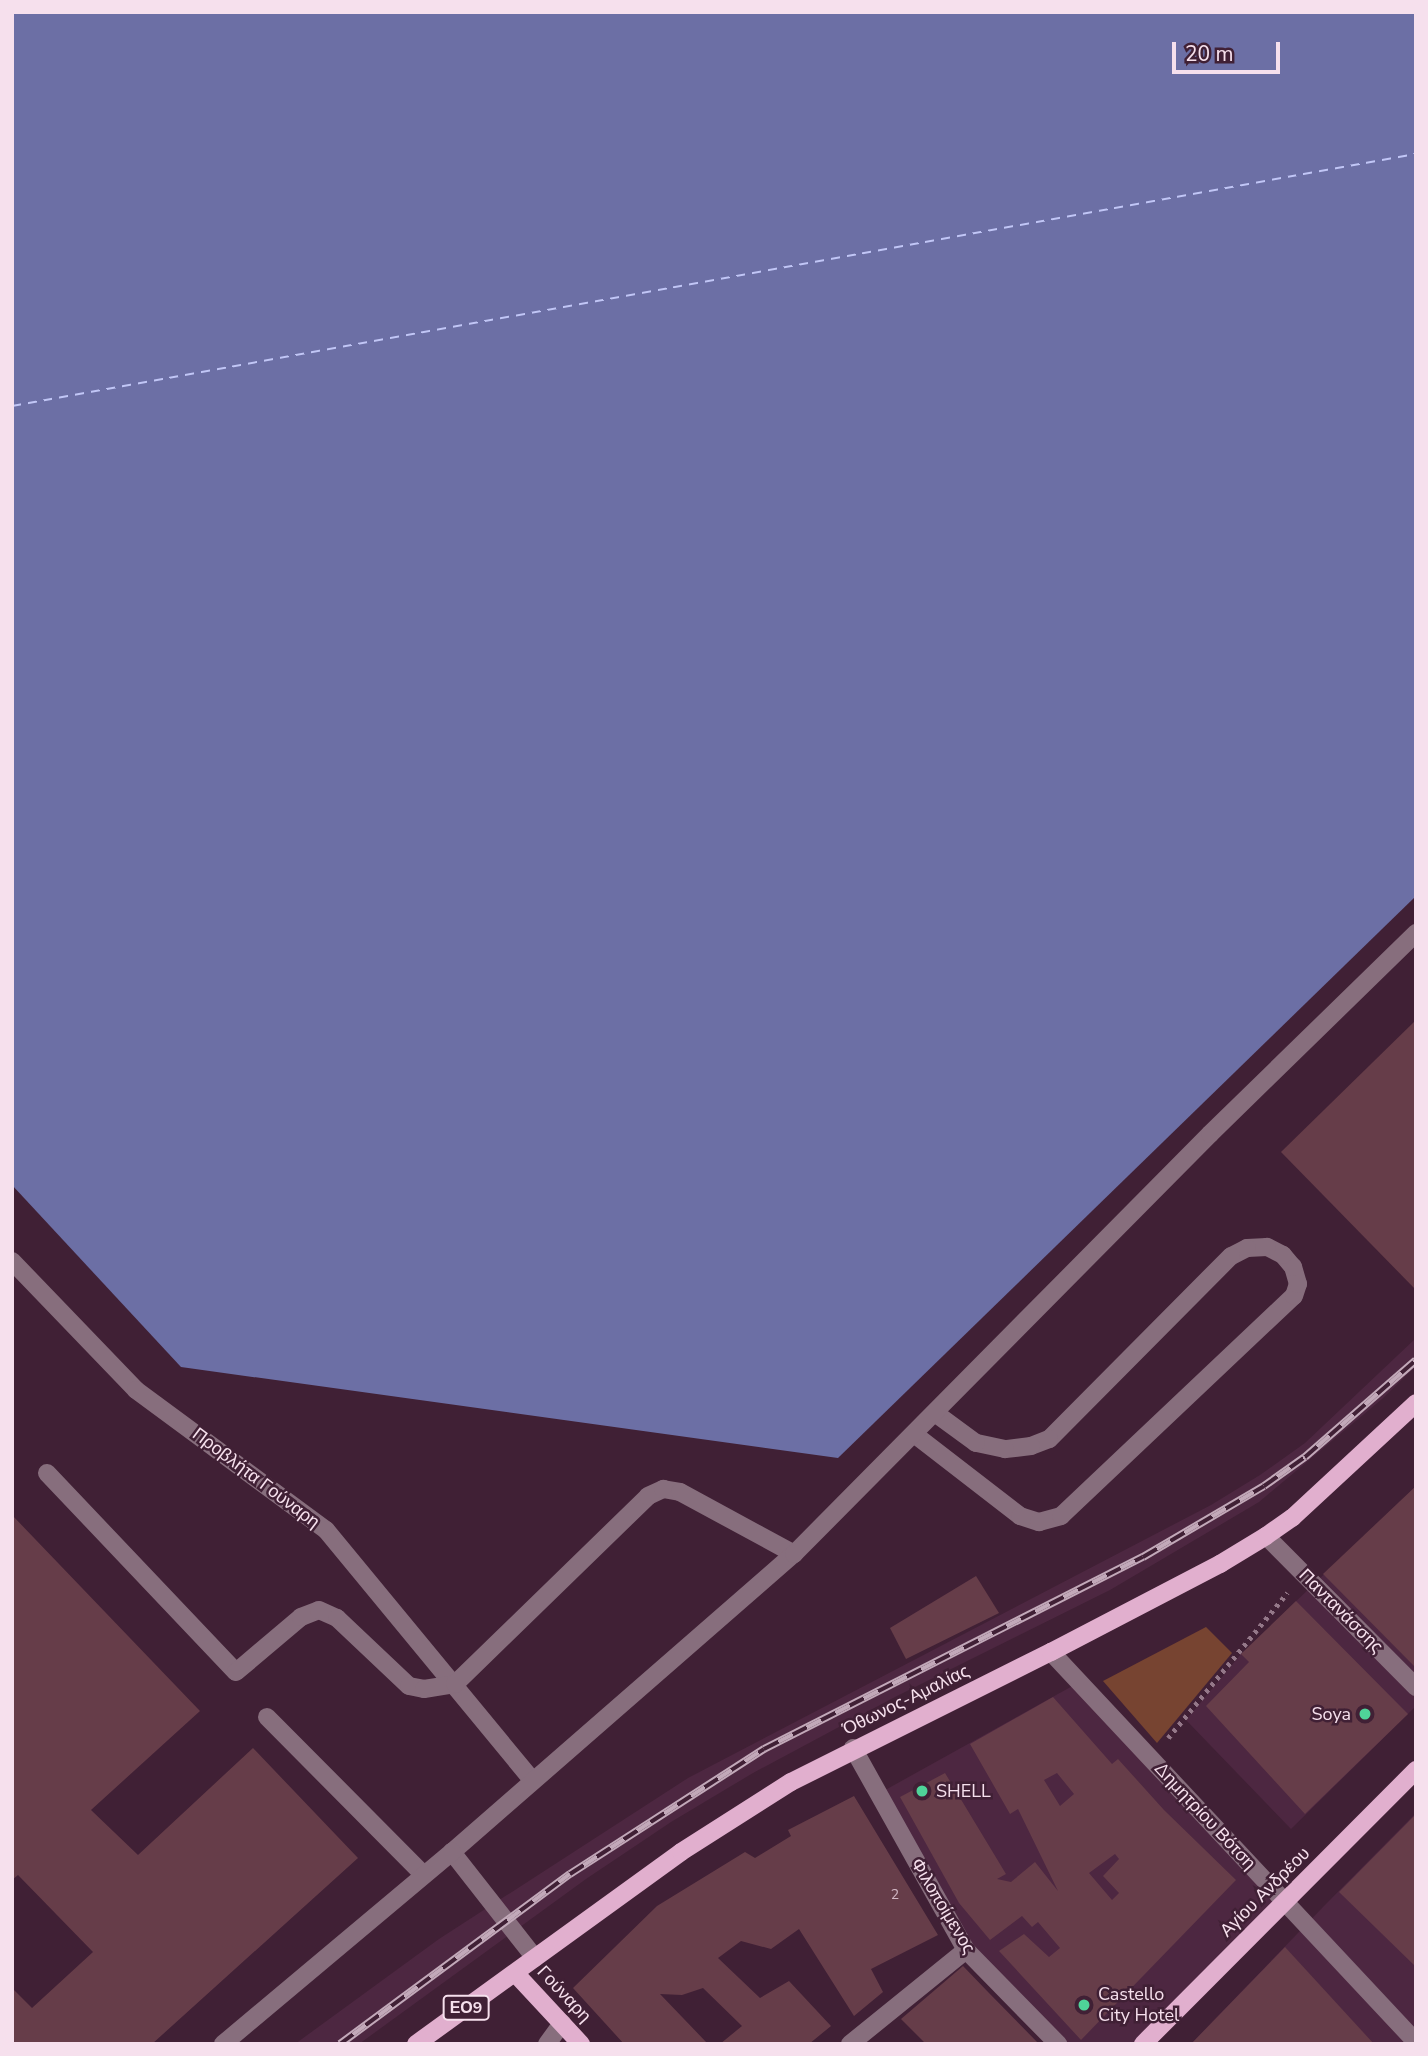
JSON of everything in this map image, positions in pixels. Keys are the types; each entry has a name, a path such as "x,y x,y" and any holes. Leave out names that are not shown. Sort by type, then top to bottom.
{"main road":[{"name":"Όθωνος-Αμαλίας","path":"416,2044 681,1852 791,1782 853,1748 1051,1652 1220,1564 1266,1536 1292,1518 1416,1403"},
{"name":"Αγίου Ανδρέου","path":"1143,2044 1416,1770"},
{"name":"Γούναρη","path":"515,1973 581,2044"}],"street":[{"path":"223,2044 452,1852 794,1554 1218,1126 1416,933"},
{"path":"914,1434 1020,1516 1039,1522 1061,1516 1294,1296 1298,1284 1293,1267 1283,1255 1267,1247 1247,1248 1231,1256 1049,1439 1031,1446 1005,1449 976,1443 935,1413"},
{"name":"Προβλήτα Γούναρη","path":"12,1261 136,1390 326,1530 533,1781"},
{"path":"47,1473 236,1672 301,1617 319,1610 337,1618 409,1686 424,1689 455,1684 655,1492 672,1489 680,1492 794,1554"},
{"name":"Παντανάσσης","path":"1266,1536 1416,1687"},
{"name":"Δημητρίου Βότση","path":"1051,1652 1416,2042"},
{"path":"267,1717 423,1874"},
{"name":"Φιλοποίμενος","path":"853,1748 966,1950 1058,2044"},
{"path":"452,1852 535,1958"},
{"path":"850,2044 966,1950"},
{"path":"547,2044 562,2023"}],"path":[{"path":"1151,1759 1303,1574"}],"shaded area":[{"path":"1416,1338 1416,1366 1382,1399 1259,1502 1110,1590 893,1698 753,1773 671,1822 586,1879 359,2044 295,2044 439,1939 688,1778 1211,1505 1260,1475 1305,1443"},
{"path":"1416,1486 1416,1706 1291,1829 1186,1720 1241,1654"},
{"path":"1206,1627 1232,1653 1157,1743 1103,1681"},
{"path":"1076,1684 1281,1905 1143,2044 1058,2044 966,1950 878,1794"},
{"path":"1416,1813 1416,2044 1191,2044 1324,1906"}],"water":[{"path":"12,12 1416,12 1416,896 838,1458 181,1367 12,1185"}],"building":[{"path":"1416,1020 1416,1290 1281,1152"},
{"path":"1416,1486 1416,1668 1323,1574"},
{"path":"12,1515 200,1711 91,1810 138,1855 253,1748 358,1858 152,2044 12,2044 12,1988 32,2008 93,1952 18,1875 12,1880"},
{"path":"976,1576 999,1613 906,1659 890,1628"},
{"path":"1296,1601 1408,1714 1305,1814 1206,1706 1249,1662 1241,1654"},
{"path":"1053,1697 1112,1764 1118,1759 1164,1810 1236,1880 1081,2040 999,1951 1024,1934 1049,1957 1060,1948 1038,1922 1032,1927 1022,1916 990,1940 959,1903 900,1797 945,1773 1006,1874 997,1879 1011,1882 1035,1862 1058,1891 1018,1809 1010,1814 970,1744","holes":["1057,1773 1074,1794 1060,1806 1044,1780","1115,1854 1119,1859 1103,1876 1119,1893 1112,1900 1089,1873"]},
{"path":"854,1796 938,1935 871,1969 883,1992 854,2016 799,1929 771,1949 741,1941 718,1958 760,1998 789,1981 831,2026 809,2044 720,2044 742,2026 703,1988 682,1995 660,1994 708,2044 624,2044 573,1988 657,1906 745,1852 755,1858 791,1836 788,1830"},
{"path":"1416,1814 1416,1967 1339,1892"},
{"path":"1285,1947 1374,2044 1191,2044"},
{"path":"963,1966 1039,2044 926,2044 901,2019"}],"ferry route":[{"path":"12,406 1416,154"}],"railway":[{"path":"340,2044 570,1874 764,1749 1143,1557 1264,1486 1305,1457 1416,1360"}],"place":[{"name":"Soya","path":"1365,1714"},
{"name":"SHELL","path":"922,1791"},
{"name":"Castello City Hotel","path":"1084,2005"}]}
